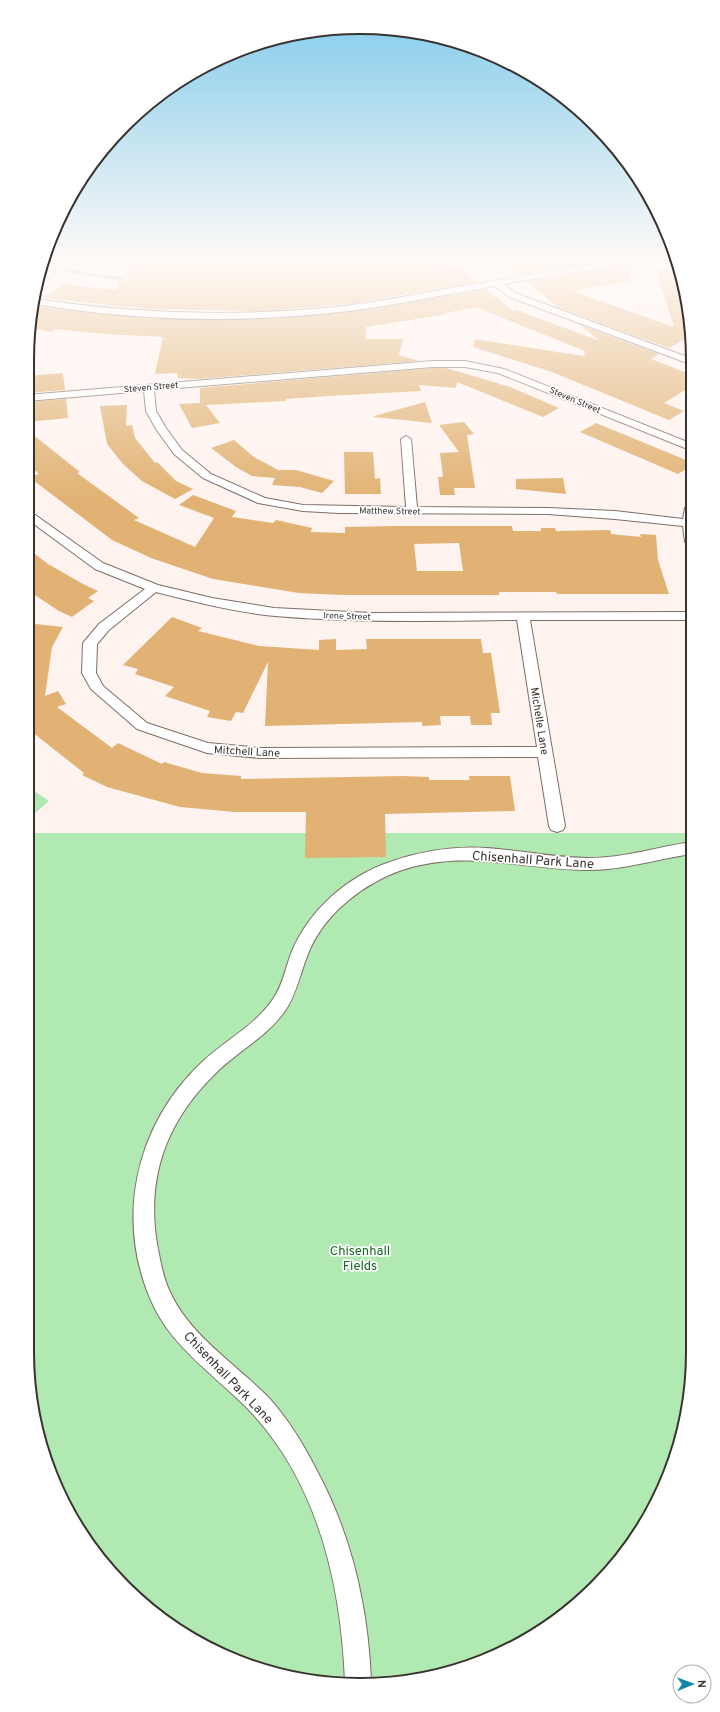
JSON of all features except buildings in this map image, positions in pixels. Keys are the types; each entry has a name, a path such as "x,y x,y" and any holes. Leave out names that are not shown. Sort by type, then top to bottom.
{"street":[{"path":"633,339 686,358"},
{"name":"Steven Street","path":"34,397 433,364 464,364 501,371 686,445"},
{"name":"Matthew Street","path":"149,387 151,411 161,429 178,452 207,476 262,501 303,508 412,511 576,512 686,523"},
{"path":"406,439 412,511"},
{"name":"Irene Street","path":"34,519 99,566 154,588 212,602 274,612 371,617 686,616"},
{"name":"Mitchell Lane","path":"154,588 104,627 90,643 89,673 98,689 142,726 207,748 260,753 545,752"},
{"name":"Michelle Lane","path":"523,616 557,826"},
{"name":"Chisenhall Park Lane","path":"358,1678 358,1647 350,1594 338,1544 310,1478 291,1446 267,1413 238,1384 207,1358 163,1303 145,1244 143,1193 153,1148 168,1116 187,1090 223,1055 265,1022 281,1003 291,982 303,946 332,904 364,881 391,867 440,855 497,854 563,864 600,864 640,859 686,849"}],"green space":[{"path":"34,791 49,801 34,814"},
{"name":"Chisenhall Fields","path":"34,833 686,833 686,1352 680,1416 669,1457 661,1477 631,1533 619,1550 591,1583 558,1611 541,1623 485,1653 465,1661 424,1672 360,1678 296,1672 255,1661 235,1653 179,1623 162,1611 129,1583 101,1550 89,1533 68,1496 51,1457 40,1416 35,1373"}]}
